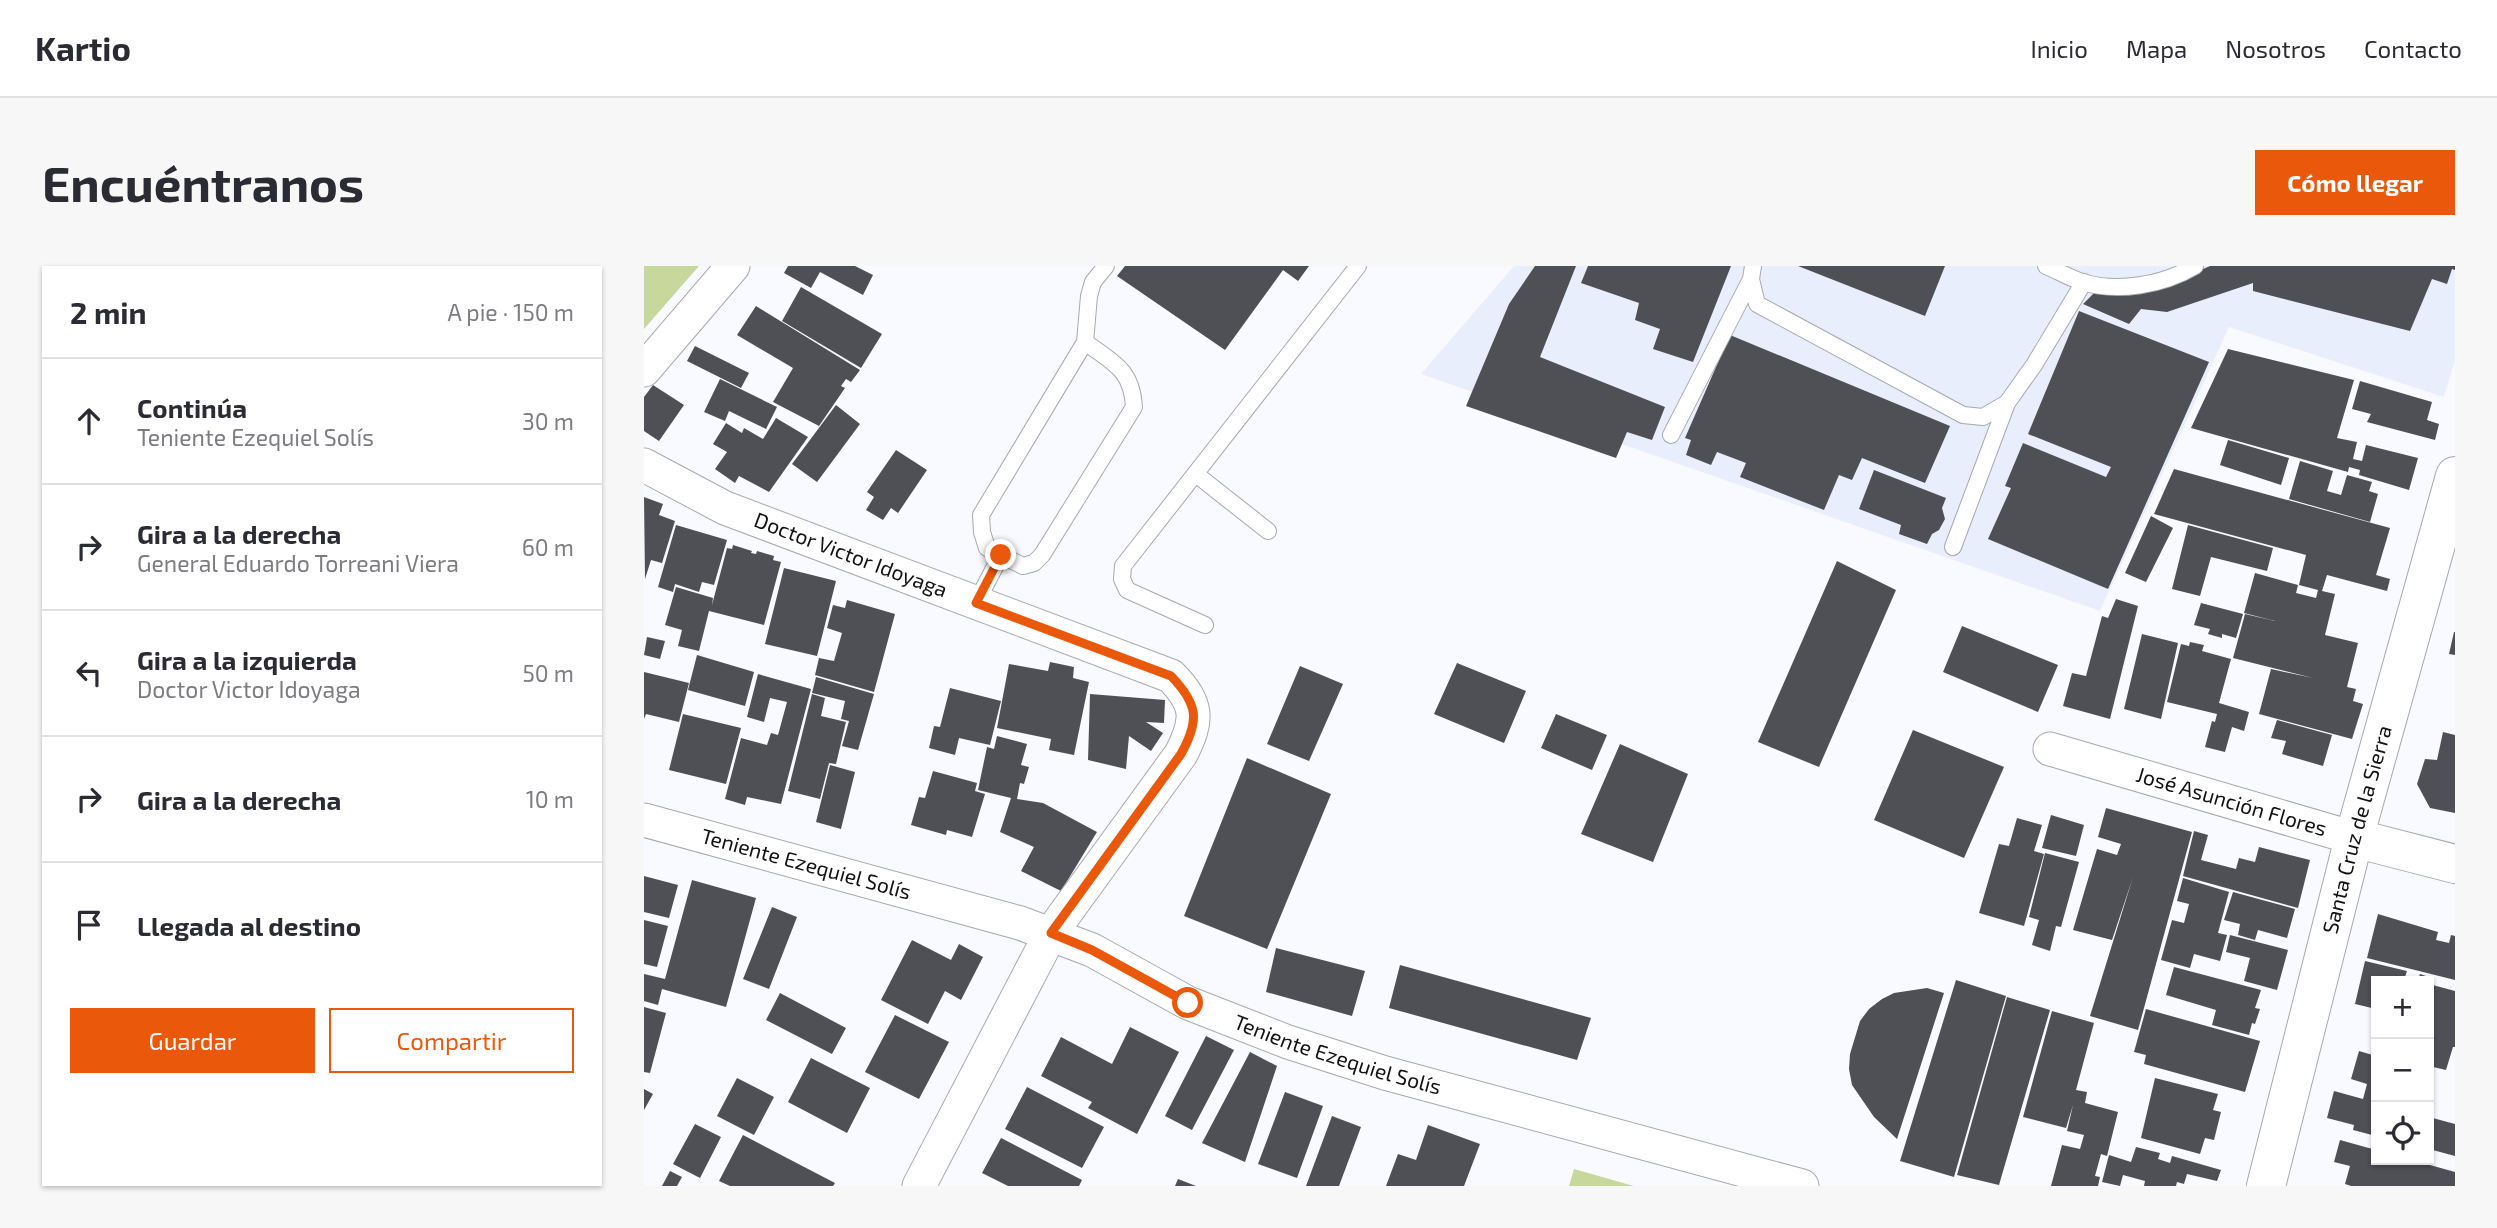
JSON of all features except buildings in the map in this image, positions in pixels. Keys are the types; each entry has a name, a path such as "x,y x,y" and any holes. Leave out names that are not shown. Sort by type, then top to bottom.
{"street":[{"path":"644,370 733,266"},
{"name":"Doctor Victor Idoyaga","path":"644,465 725,508 1171,676 1189,694 1194,718 1190,737 1181,754 1051,933"},
{"name":"Santa Cruz de la Sierra","path":"2266,1186 2354,838 2455,476"},
{"name":"José Asunción Flores","path":"2050,749 2354,838 2455,864"},
{"name":"Teniente Ezequiel Solís","path":"644,820 1051,933 1092,950 1188,1003 1288,1042 1385,1073 1802,1186"},
{"path":"919,1186 1051,933"}],"lane":[{"path":"1085,342 1122,370 1133,389 1134,407 1042,555 1034,563 1023,566 987,548 982,533 981,515 1085,342 1089,296 1093,282 1106,266"},
{"path":"1205,625 1127,590 1122,579 1124,566 1358,266"},
{"path":"2046,266 2084,282 2133,288 2185,272 2195,266"},
{"path":"1752,273 1757,304 1963,415 1983,417 2007,403"},
{"path":"1671,435 1752,273"},
{"path":"1953,547 2007,403 2034,365 2084,282"},
{"path":"1197,475 1268,531"},
{"path":"976,603 1001,555"}],"shaded area":[{"path":"1514,266 2455,266 2455,360 2444,397 2229,327 2100,611 1421,374"}],"green space":[{"path":"644,266 699,266 644,329"},
{"path":"1574,1169 1634,1186 1569,1186"}],"route":[{"path":"1001,555 976,603 1171,676 1189,694 1194,718 1190,737 1181,754 1051,933 1092,950 1188,1003"}]}
